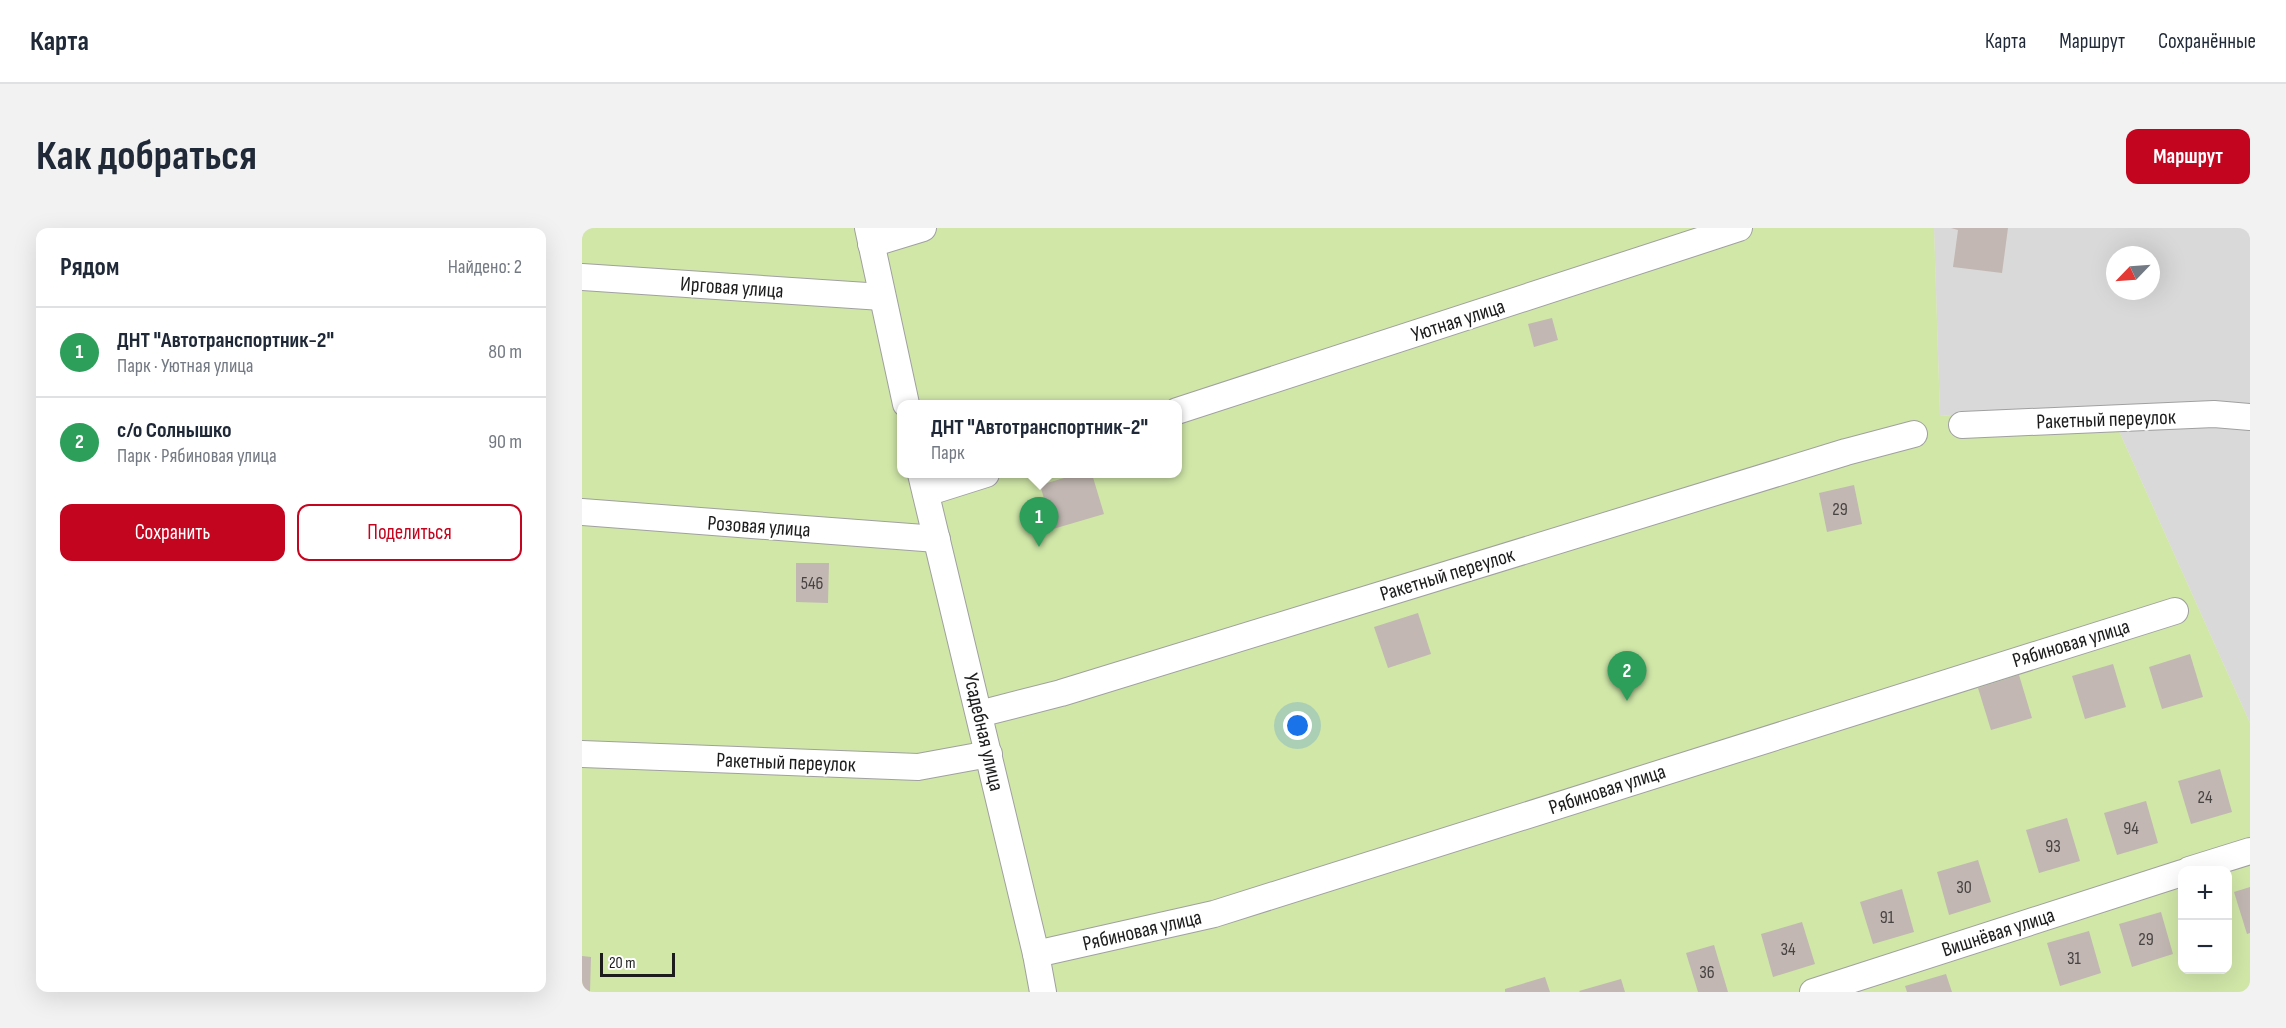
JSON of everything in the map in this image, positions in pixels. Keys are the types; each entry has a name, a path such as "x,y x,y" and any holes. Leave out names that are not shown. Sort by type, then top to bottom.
{"street":[{"path":"905,400 869,236 923,228"},
{"name":"Уютная улица","path":"1182,409 1739,228"},
{"name":"Ирговая улица","path":"582,277 882,297"},
{"name":"Ракетный переулок","path":"1962,425 2214,414 2250,417"},
{"name":"Ракетный переулок","path":"980,714 1060,693 1835,455 1914,434"},
{"path":"924,483 958,478"},
{"name":"Усадебная улица","path":"924,483 980,714 1043,992"},
{"name":"Розовая улица","path":"582,512 937,539"},
{"name":"Рябиновая улица","path":"1036,954 1214,914 2175,611"},
{"name":"Ракетный переулок","path":"582,754 918,767 989,754"},
{"path":"2202,866 2250,851"},
{"name":"Вишнёвая улица","path":"1813,992 2178,874"}],"shaded area":[{"path":"1934,228 2250,228 2250,723 2119,431 1940,415"}],"green space":[{"path":"582,228 1934,228 1940,415 2119,431 2250,723 2250,992 582,992"}],"building":[{"path":"1951,228 2008,228 2002,273 1953,267 1958,230"},
{"path":"1552,318 1558,340 1534,347 1528,324"},
{"path":"1064,478 1093,478 1104,514 1053,529 1040,485"},
{"path":"1854,485 1862,524 1827,532 1819,493"},
{"path":"796,563 829,563 828,603 796,602"},
{"path":"1418,613 1431,654 1388,668 1374,627"},
{"path":"2190,654 2203,697 2162,709 2149,667"},
{"path":"2113,664 2126,707 2085,719 2072,676"},
{"path":"2019,675 2032,718 1991,730 1978,688"},
{"path":"2220,769 2232,812 2191,824 2178,781"},
{"path":"2146,801 2158,843 2117,855 2104,813"},
{"path":"2067,818 2080,861 2039,873 2026,830"},
{"path":"1978,860 1991,902 1949,915 1937,872"},
{"path":"2250,887 2250,933 2247,934 2234,892"},
{"path":"1902,889 1914,932 1873,944 1860,902"},
{"path":"2161,912 2173,954 2132,967 2119,924"},
{"path":"1802,922 1815,964 1773,977 1761,934"},
{"path":"2089,931 2101,973 2060,986 2047,943"},
{"path":"1714,945 1728,992 1698,992 1686,953"},
{"path":"582,956 591,957 590,992 582,992"},
{"path":"1946,974 1952,992 1907,992 1905,986"},
{"path":"1545,977 1550,992 1505,992 1505,989"},
{"path":"1621,979 1625,992 1579,991"}],"place":[{"name":"ДНТ \"Автотранспортник-2\"","path":"1039,547"},
{"name":"с/о Солнышко","path":"1627,701"}]}
